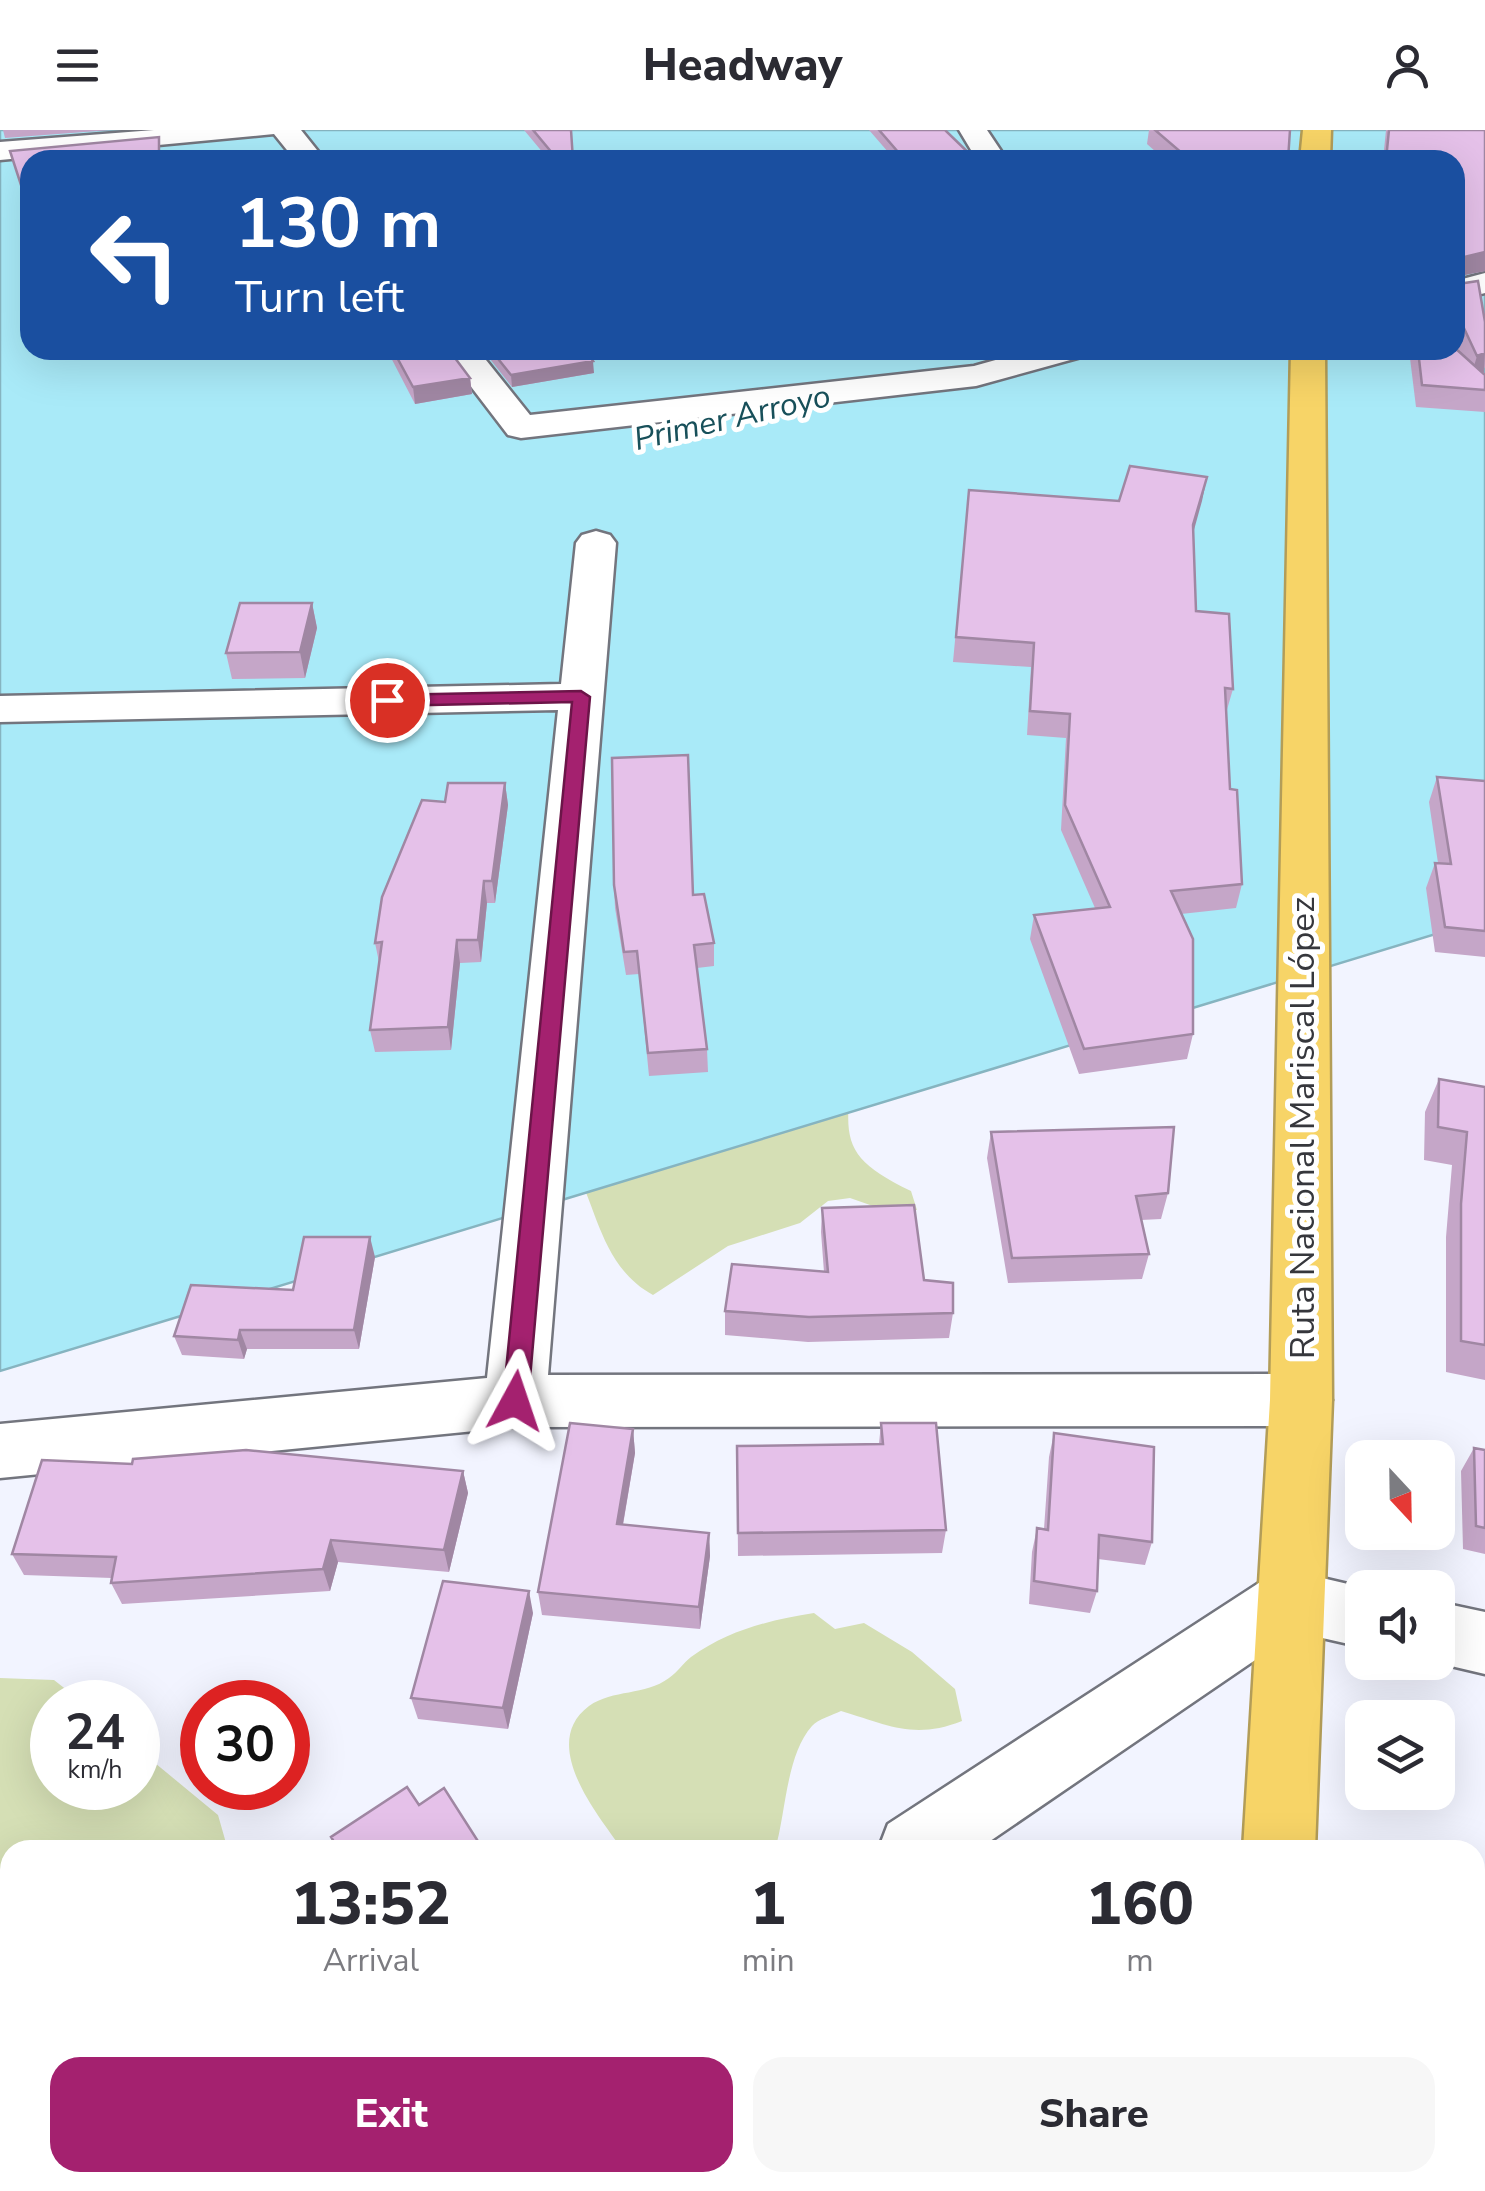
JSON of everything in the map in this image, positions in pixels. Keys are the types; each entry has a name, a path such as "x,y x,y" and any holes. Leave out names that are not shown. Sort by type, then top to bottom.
{"highway":[{"name":"Ruta Nacional Mariscal López","path":"1279,1840 1300,1400 1308,360"}],"street":[{"path":"0,151 262,130"},
{"path":"286,130 302,150"},
{"path":"468,360 521,427 976,376 1033,360"},
{"path":"515,1401 596,543"},
{"path":"0,708 581,697"},
{"path":"0,1451 515,1401 1300,1400"},
{"path":"929,1840 1288,1600 1345,1612"},
{"path":"1455,1637 1485,1643"}],"green space":[{"path":"853,1069 848,1114 853,1145 872,1168 911,1191 917,1210 893,1213 850,1198 828,1201 800,1223 728,1246 653,1295 622,1269 603,1236 573,1163"},
{"path":"814,1613 835,1629 864,1623 912,1652 955,1689 962,1721 915,1730 841,1711 822,1719 803,1738 797,1752 777,1840 616,1840 577,1779 569,1740 575,1722 598,1701 660,1684 691,1657 720,1640 766,1623"},
{"path":"0,1678 54,1680 30,1680 30,1810 160,1810 160,1767 180,1784 180,1810 212,1810 218,1815 225,1840 0,1840"}],"water":[{"name":"Primer Arroyo","path":"0,130 1485,130 1485,919 0,1371"}],"building":[{"path":"533,130 571,130 572,150 550,150"},
{"path":"879,130 945,130 966,150 896,150"},
{"path":"1155,130 1290,130 1289,150 1178,150"},
{"path":"1389,130 1485,130 1485,252 1465,257 1465,150 1387,150"},
{"path":"159,137 159,150 21,150"},
{"path":"20,150 20,182 10,151"},
{"path":"1478,281 1485,353 1477,356 1465,330 1465,283"},
{"path":"1465,357 1485,375 1485,390 1422,385 1419,360"},
{"path":"398,360 456,360 470,378 413,387"},
{"path":"499,360 593,361 511,375"},
{"path":"1130,466 1207,477 1193,525 1196,611 1229,614 1233,689 1225,688 1230,789 1237,790 1242,884 1171,891 1193,939 1193,1034 1084,1049 1034,915 1110,907 1065,805 1070,714 1030,711 1034,643 956,637 969,490 1119,501"},
{"path":"240,603 312,603 300,652 226,653"},
{"path":"688,755 693,895 704,894 714,943 694,945 707,1049 648,1053 637,951 624,952 614,885 612,758"},
{"path":"1437,777 1485,781 1485,931 1445,927 1435,863 1451,864"},
{"path":"448,783 505,783 492,881 484,881 478,940 457,940 448,1027 370,1030 382,942 375,943 382,897 422,800 445,802"},
{"path":"1439,1079 1485,1087 1485,1345 1461,1341 1461,1204 1467,1132 1438,1127"},
{"path":"1174,1127 1168,1193 1136,1196 1149,1254 1012,1258 991,1132"},
{"path":"914,1205 924,1280 953,1283 953,1313 809,1317 725,1311 732,1264 828,1272 822,1208"},
{"path":"304,1237 370,1237 354,1330 240,1330 238,1340 174,1336 191,1285 293,1290"},
{"path":"570,1423 633,1429 617,1524 709,1533 699,1607 538,1592"},
{"path":"881,1423 936,1423 946,1530 738,1533 737,1446 883,1444"},
{"path":"1054,1433 1154,1447 1152,1542 1099,1535 1097,1591 1034,1581 1037,1528 1048,1530"},
{"path":"1474,1448 1485,1450 1485,1528 1476,1526"},
{"path":"246,1450 463,1471 444,1550 331,1540 323,1569 111,1583 116,1557 12,1554 42,1460 132,1464 133,1459"},
{"path":"443,1581 529,1591 503,1708 411,1698"},
{"path":"407,1787 419,1805 444,1788 477,1840 333,1840 331,1837"}],"route":[{"path":"387,700 581,697 515,1401"}]}
